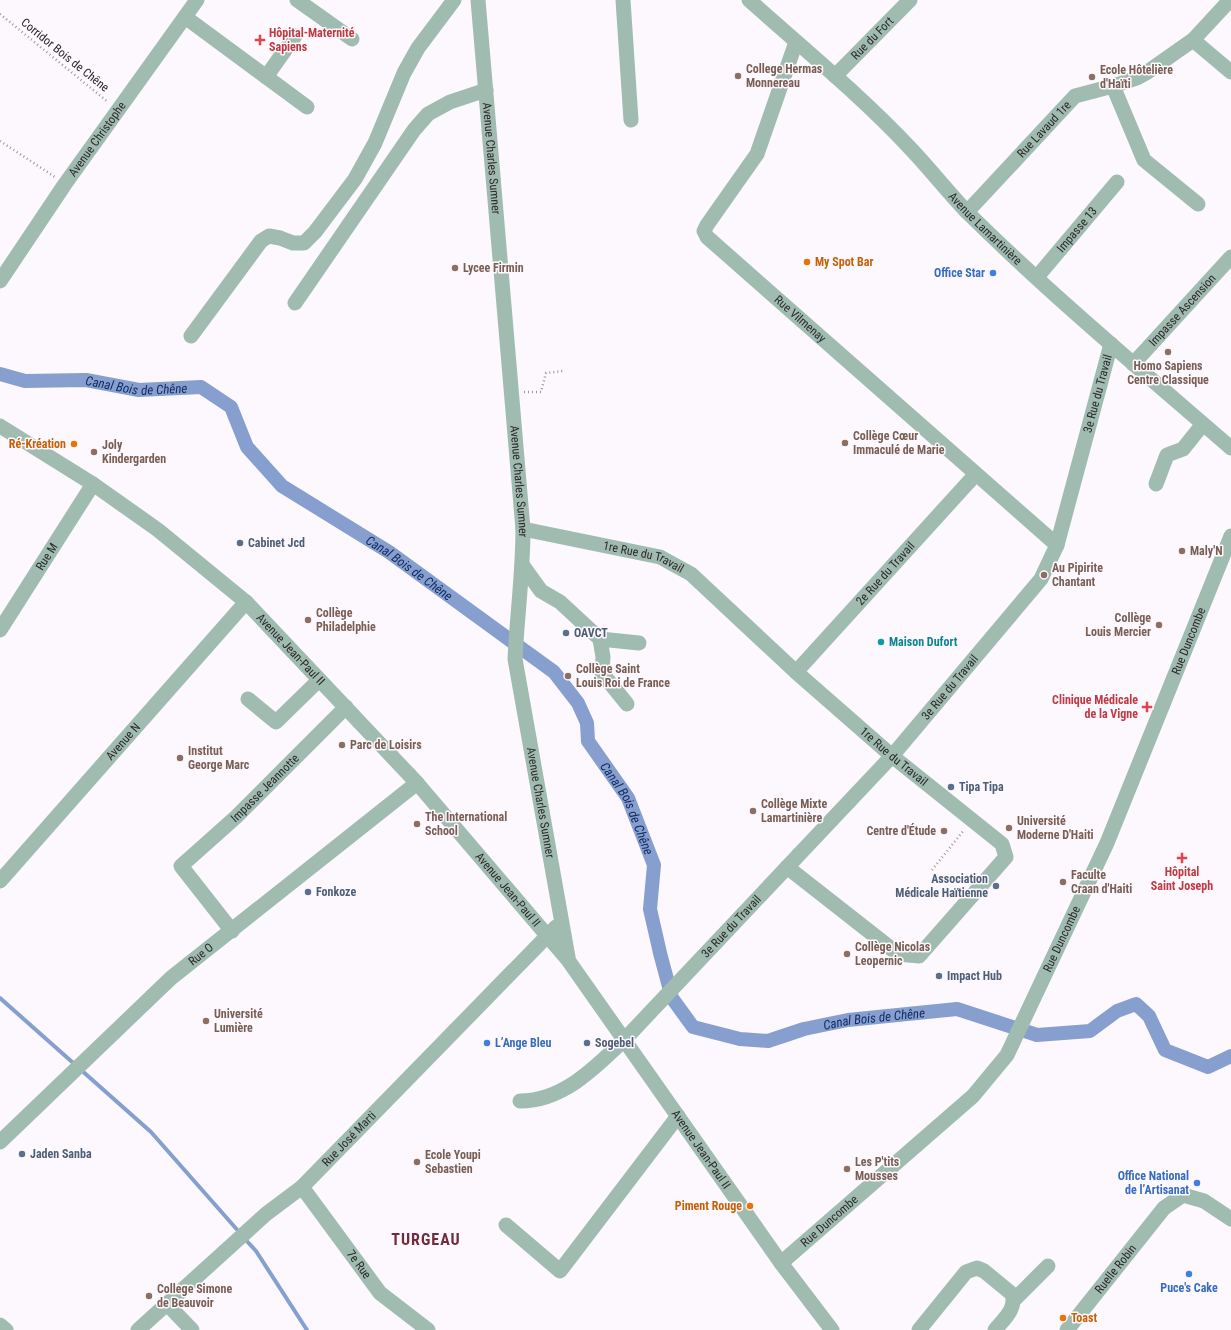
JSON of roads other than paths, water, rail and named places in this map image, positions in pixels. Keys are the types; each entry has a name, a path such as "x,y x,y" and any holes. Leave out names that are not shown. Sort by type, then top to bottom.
{"street":[{"name":"Avenue Christophe","path":"0,281 65,184 197,0"},
{"path":"297,0 352,39"},
{"path":"191,336 261,241 269,236 293,243 304,243 315,232 355,179 375,143 404,73 418,48 454,0"},
{"name":"Avenue Charles Sumner","path":"478,0 523,529 523,566 517,618 515,659 568,960"},
{"path":"623,0 631,120"},
{"name":"Rue du Fort","path":"835,76 910,0"},
{"name":"Rue Lavaud 1re","path":"967,212 1075,96 1137,78 1193,40 1230,0"},
{"name":"Avenue Lamartinière","path":"756,2 796,42 835,76 910,148 939,183 967,212 1111,344 1231,448"},
{"path":"185,17 307,107"},
{"path":"266,77 296,36"},
{"path":"1193,40 1231,72"},
{"name":"Rue Vilmenay","path":"796,42 757,154 707,225 704,231 707,237 1057,545"},
{"path":"1113,86 1144,160 1198,204"},
{"path":"295,303 375,189 414,130 428,114 450,102 486,90"},
{"name":"Impasse 13","path":"1038,277 1117,182"},
{"name":"Impasse Ascension","path":"1134,364 1231,257"},
{"name":"3e Rue du Travail","path":"520,1101 533,1101 546,1097 580,1079 625,1039 892,756 1041,579 1057,545 1111,344"},
{"path":"1156,484 1167,455 1183,448 1203,424"},
{"name":"Avenue Jean-Paul II","path":"0,426 93,484 158,530 246,602 417,783 549,935 568,960 781,1263 832,1330"},
{"name":"2e Rue du Travail","path":"796,672 975,474"},
{"name":"Rue M","path":"0,630 93,484"},
{"name":"1re Rue du Travail","path":"523,529 660,557 691,574 796,672 892,756 1002,844 1006,858 920,956 898,954 787,867"},
{"name":"Rue Duncombe","path":"781,1263 973,1096 1007,1055 1107,842 1231,536"},
{"path":"523,566 541,591 560,602 600,639 639,643"},
{"name":"Avenue N","path":"0,881 246,602"},
{"path":"600,639 603,658 602,673 627,704"},
{"path":"248,699 276,722 319,680"},
{"name":"Impasse Jeannotte","path":"232,931 181,866 236,816 346,707"},
{"name":"Rue O","path":"0,1142 171,978 417,783"},
{"name":"Rue José Marti","path":"138,1330 266,1214 302,1187 562,921"},
{"path":"506,1225 560,1271 678,1116"},
{"name":"7e Rue","path":"302,1187 380,1293 428,1330"},
{"name":"Ruelle Robin","path":"1067,1330 1164,1208 1183,1195 1204,1202 1231,1219"},
{"path":"995,1330 1011,1310 1014,1300 1048,1266"},
{"path":"919,1330 966,1272 972,1269 977,1268 984,1271 1012,1294 1014,1300"},
{"path":"167,1304 192,1330"},
{"path":"0,1324 6,1330"}],"waterway":[{"name":"Canal Bois de Chêne","path":"0,374 25,381 86,380 139,390 201,387 231,407 247,447 282,486 389,552 554,672 578,703 587,723 588,741 628,798 654,865 650,909 672,998 693,1027 740,1039 768,1041 804,1029 848,1020 957,1009 1037,1035 1090,1031 1117,1011 1136,1004 1149,1016 1165,1050 1208,1067 1231,1056"},
{"path":"0,998 151,1132 240,1233"},
{"path":"244,1238 256,1251 307,1330"}],"place":[{"name":"Hôpital-Maternité Sapiens","path":"260,40"},
{"name":"College Hermas Monnereau","path":"738,76"},
{"name":"Ecole Hôtelière d'Haïti","path":"1092,77"},
{"name":"My Spot Bar","path":"807,262"},
{"name":"Lycee Firmin","path":"455,268"},
{"name":"Office Star","path":"993,273"},
{"name":"Homo Sapiens Centre Classique","path":"1168,352"},
{"name":"Collège Cœur Immaculé de Marie","path":"845,443"},
{"name":"Ré-Kréation","path":"74,444"},
{"name":"Joly Kindergarden","path":"94,452"},
{"name":"Cabinet Jcd","path":"240,543"},
{"name":"Maly'N","path":"1182,551"},
{"name":"Au Pipirite Chantant","path":"1044,575"},
{"name":"Collège Philadelphie","path":"308,620"},
{"name":"Collège Louis Mercier","path":"1159,625"},
{"name":"OAVCT","path":"566,633"},
{"name":"Maison Dufort","path":"881,642"},
{"name":"Collège Saint Louis Roi de France","path":"568,676"},
{"name":"Clinique Médicale de la Vigne","path":"1147,707"},
{"name":"Parc de Loisirs","path":"342,745"},
{"name":"Institut George Marc","path":"180,758"},
{"name":"Tipa Tipa","path":"951,787"},
{"name":"Collège Mixte Lamartinière","path":"753,811"},
{"name":"The International School","path":"417,824"},
{"name":"Université Moderne D'Haiti","path":"1009,828"},
{"name":"Centre d'Étude","path":"944,831"},
{"name":"Hôpital Saint Joseph","path":"1182,858"},
{"name":"Faculte Craan d'Haiti","path":"1063,882"},
{"name":"Association Médicale Haïtienne","path":"996,886"},
{"name":"Fonkoze","path":"308,892"},
{"name":"Collège Nicolas Leopernic","path":"847,954"},
{"name":"Impact Hub","path":"939,976"},
{"name":"Université Lumière","path":"206,1021"},
{"name":"L’Ange Bleu","path":"487,1043"},
{"name":"Sogebel","path":"587,1043"},
{"name":"Jaden Sanba","path":"22,1154"},
{"name":"Ecole Youpi Sebastien","path":"417,1162"},
{"name":"Les P'tits Mousses","path":"847,1169"},
{"name":"Office National de l’Artisanat","path":"1197,1183"},
{"name":"Piment Rouge","path":"750,1206"},
{"name":"Puce's Cake","path":"1189,1274"},
{"name":"College Simone de Beauvoir","path":"149,1296"},
{"name":"Toast","path":"1063,1318"}],"district":[{"name":"TURGEAU","path":"426,1239"}]}
